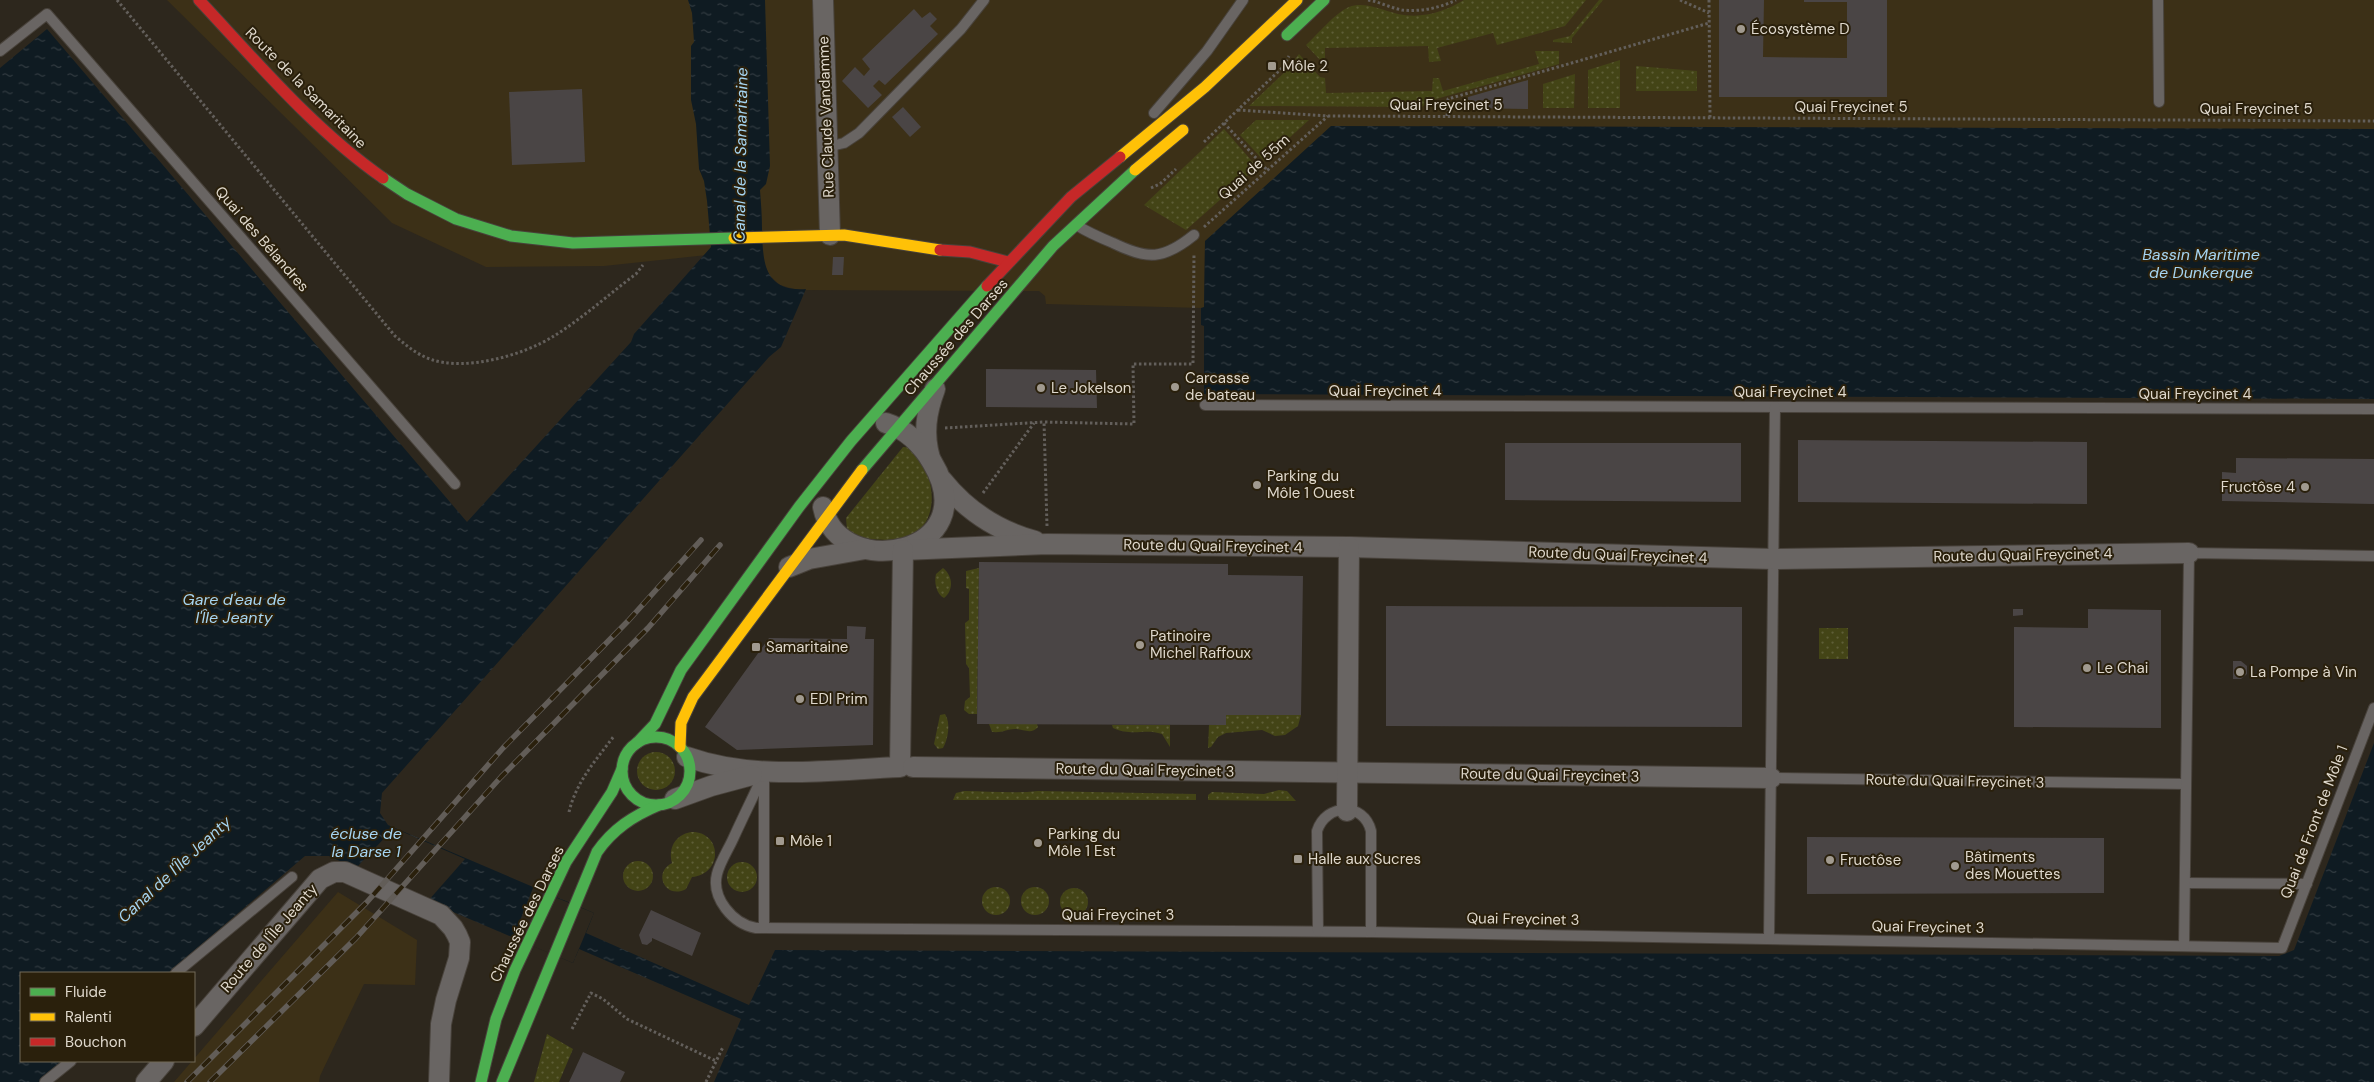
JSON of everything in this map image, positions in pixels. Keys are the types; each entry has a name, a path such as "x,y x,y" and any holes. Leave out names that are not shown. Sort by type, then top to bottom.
{"main road":[{"name":"Route de la Samaritaine","path":"198,0 339,145 377,176 429,207 498,232 539,241 573,243 830,235"},
{"name":"Chaussée des Darses","path":"637,743 654,724 681,670 826,472 1008,262 1045,222 1094,177 1205,87 1297,0"},
{"path":"1276,46 1324,0"},
{"name":"Chaussée des Darses","path":"683,752 681,723 693,697 789,567 898,428 1032,271 1075,224 1127,176 1193,121"},
{"path":"830,235 858,236 920,248 970,252 1008,262"},
{"path":"502,1082 549,964 597,852 615,828 633,816 667,802 683,792 688,782 690,768 683,752 663,738 649,738 637,743 627,753 622,769 625,786 633,797 643,803 667,802"},
{"name":"Chaussée des Darses","path":"480,1082 499,1012 522,953 557,878 582,835 612,792 622,769"}],"street":[{"name":"Rue Claude Vandamme","path":"823,0 830,235"},
{"path":"930,458 925,428 929,403 938,381"},
{"path":"826,472 823,500 827,518 842,539 852,546 866,549 903,550 930,534 941,518 946,497 942,479 930,458 912,437 898,428 882,422 867,423"},
{"name":"Route du Quai Freycinet 4","path":"942,479 970,510 1004,529 1025,538 1047,544"},
{"name":"Route du Quai Freycinet 4","path":"903,550 1047,544 1349,547 1773,559 2189,553"},
{"path":"1347,811 1349,547"},
{"path":"789,567 809,559 866,549"},
{"path":"903,550 906,767"},
{"name":"Route du Quai Freycinet 3","path":"683,752 713,766 764,773 906,767 1771,778"},
{"name":"Route du Quai Freycinet 3","path":"667,802 711,786 764,773"},
{"name":"Route de l'Île Jeanty","path":"195,1025 320,879 334,872 345,872 441,915 457,935 460,942 459,958 441,1024 439,1082"},
{"path":"146,1082 163,1062"}],"lane":[{"path":"827,148 844,143 858,133 961,29 984,0"},
{"name":"Chaussée des Darses","path":"1094,177 1181,84 1243,0"},
{"path":"2158,0 2159,102"},
{"name":"Quai des Bélandres","path":"0,51 47,14 455,484"},
{"path":"1075,224 1126,250 1149,256 1168,252 1194,235"},
{"name":"Quai Freycinet 4","path":"1205,405 2374,409"},
{"path":"1769,939 1774,407"},
{"path":"2184,946 2189,553 2374,556"},
{"name":"Quai de Front de Môle 1","path":"2282,948 2374,708"},
{"path":"764,773 764,928"},
{"name":"Quai Freycinet 3","path":"764,773 721,863 716,883 720,897 735,919 747,926 764,928 1318,931 2282,948"},
{"name":"Route du Quai Freycinet 3","path":"1771,778 2186,784"},
{"path":"1318,931 1317,831 1320,821 1328,814 1337,811 1354,811 1363,815 1371,831 1371,932"},
{"path":"177,972 292,877"},
{"path":"2185,883 2307,884"},
{"path":"45,1082 70,1062"}],"path":[{"path":"118,0 395,336 413,351 431,360 475,363 531,348 554,336 636,274 660,241"},
{"path":"1368,0 1409,10 1439,7 1456,0"},
{"path":"1680,0 1709,13"},
{"path":"1709,0 1710,118"},
{"path":"1446,116 1448,99 1709,23"},
{"path":"1203,143 1282,68 1293,50"},
{"name":"Quai Freycinet 5","path":"1238,110 1328,116 2374,121"},
{"name":"Quai de 55m","path":"1194,235 1328,116"},
{"path":"1224,123 1268,171"},
{"path":"1160,184 1182,163"},
{"path":"937,429 1044,422 1134,424 1133,364 1193,364 1194,235"},
{"path":"1044,422 1047,544"},
{"path":"970,510 1034,423"},
{"path":"572,1029 591,993 603,1000 627,1020 716,1061"},
{"path":"706,1082 723,1047"}],"shaded area":[{"path":"167,0 2374,0 2374,129 1421,126 1205,241 1204,308 1046,304 1045,296 1039,291 797,290 780,285 770,276 763,262 763,249 604,266 486,267 392,223"},
{"path":"1464,0 1586,0 1565,26 1497,45 1493,33 1437,48 1441,61 1429,62 1428,46 1325,48 1325,61 1321,61 1306,45 1344,10 1355,5 1416,16 1441,11"},
{"path":"1599,0 1603,0 1572,38 1572,43 1553,42 1553,40 1570,36"},
{"path":"1535,51 1559,51 1559,64 1429,101 1422,107 1249,106 1287,70 1299,54 1320,77 1325,78 1326,93 1432,91 1433,78 1439,78 1443,91 1539,64"},
{"path":"1620,60 1620,108 1588,108 1588,70"},
{"path":"1636,66 1697,71 1697,91 1636,91"},
{"path":"1575,74 1574,108 1543,108 1543,84"},
{"path":"1256,120 1309,120 1264,161 1240,135"},
{"path":"1224,129 1257,167 1186,230 1144,205"},
{"path":"903,447 913,450 922,461 928,476 932,493 930,510 923,526 909,536 886,540 857,536 847,530 846,518"},
{"path":"943,568 949,575 951,583 951,587 944,598 937,591 935,581 936,574"},
{"path":"979,568 977,714 969,714 964,710 965,701 970,697 969,668 966,664 965,623 969,620 969,589 966,588 966,571"},
{"path":"1819,628 1848,628 1848,659 1819,659"},
{"path":"945,714 948,722 947,736 943,748 938,749 934,744 940,715"},
{"path":"1226,715 1301,715 1298,726 1285,735 1275,736 1262,730 1226,733 1218,737 1211,747 1208,748 1209,725 1226,725"},
{"path":"989,724 1037,724 1038,727 1033,731 1015,729 992,732"},
{"path":"1112,725 1170,725 1170,747 1162,734 1156,732 1120,731 1113,728"},
{"path":"656,752 663,753 669,758 674,764 674,778 669,784 663,789 656,790 649,789 643,784 638,778 637,771 638,764 643,758 649,753"},
{"path":"1279,790 1287,791 1296,801 1208,800 1208,795 1212,792 1264,794"},
{"path":"964,791 1196,794 1196,800 953,800 956,793"},
{"path":"691,832 709,838 715,853 714,861 710,869 692,877 686,889 673,891 664,884 662,879 663,873 666,867 672,863 671,852 674,843 681,836"},
{"path":"638,861 649,865 653,876 649,887 638,891 627,887 623,876 627,865"},
{"path":"742,862 753,866 757,877 753,888 742,892 731,888 727,877 731,866"},
{"path":"996,887 1006,891 1010,901 1006,911 996,915 986,911 982,901 986,891"},
{"path":"1035,887 1045,891 1049,901 1045,911 1035,915 1025,911 1021,901 1025,891"},
{"path":"1074,888 1084,892 1088,902 1084,912 1074,916 1064,912 1060,902 1064,892"},
{"path":"338,892 417,940 415,985 364,984 320,1076 319,1082 174,1082 191,1062 195,1062 195,1058"},
{"path":"547,1034 573,1049 559,1082 534,1082"}],"water":[{"path":"688,0 765,0 770,166 766,184 760,190 763,252 768,272 773,280 792,289 806,289 781,347 769,357 382,793 380,813 388,825 594,913 586,933 749,1005 775,950 2279,956 2294,950 2374,743 2374,1082 714,1082 741,1019 579,949 573,963 432,903 329,856 305,856 169,972 20,972 20,1062 64,1062 40,1082 0,1082 0,68 47,29 467,522 631,342 634,334 711,247 707,201 704,181 699,169 696,124 691,100 691,46 694,42 692,13"},
{"name":"Bassin Maritime de Dunkerque","path":"1331,126 2374,129 2374,399 1204,394 1204,326 1201,325 1201,308 1204,307 1205,241"}],"pier":[{"path":"394,828 465,859 428,901 356,868"},
{"path":"533,888 594,913 573,963 513,938"}],"building":[{"name":"Écosystème D","path":"1719,0 1764,0 1763,57 1847,58 1847,2 1804,2 1804,0 1887,0 1887,97 1719,97"},
{"path":"914,9 922,18 930,12 937,19 930,26 938,34 885,85 879,80 873,86 882,95 868,108 842,81 855,67 864,76 870,69 862,59"},
{"path":"1528,80 1528,109 1468,108 1468,97"},
{"path":"582,89 585,162 512,165 509,92"},
{"path":"903,107 921,127 910,137 892,117"},
{"path":"833,257 844,257 843,275 832,275"},
{"name":"Le Jokelson","path":"986,369 1096,370 1097,408 986,407"},
{"path":"1798,440 2087,442 2087,504 1798,502"},
{"path":"1505,443 1741,443 1741,502 1505,500"},
{"name":"Fructôse 4","path":"2236,458 2374,459 2374,504 2222,501 2222,472 2236,473"},
{"name":"Patinoire Michel Raffoux","path":"979,562 1228,564 1228,575 1303,576 1301,715 1226,715 1226,725 977,724"},
{"path":"1386,606 1742,607 1742,727 1386,726"},
{"path":"2013,609 2023,609 2023,615 2013,616"},
{"name":"Le Chai","path":"2088,609 2161,610 2161,728 2014,727 2014,627 2088,628"},
{"name":"EDI Prim","path":"847,626 866,627 865,639 874,639 873,745 737,750 705,727 769,638 847,639"},
{"name":"La Pompe à Vin","path":"2233,661 2241,661 2247,666 2247,674 2241,679 2233,679"},
{"name":"Bâtiments des Mouettes","path":"1807,837 2104,838 2104,893 1807,894"},
{"path":"651,910 701,933 692,956 652,938 652,941 647,945 642,944 639,935"},
{"path":"583,1052 625,1072 620,1082 569,1082"}],"railway":[{"path":"187,1082 367,902 503,748 628,621 701,540"},
{"path":"210,1082 356,938 501,777 648,628 720,545"}],"traffic: fast":[{"path":"1287,35 1324,0"},
{"path":"862,470 1053,246 1135,170"},
{"path":"383,178 407,194 456,219 511,236 573,243 734,238"},
{"path":"637,743 655,724 681,670 799,507 851,441 987,286"},
{"path":"656,737 669,740 680,747 687,758 690,771 687,784 680,795 669,802 656,805 643,802 632,795 625,784 622,771 625,758 632,747 643,740 656,737"},
{"path":"481,1082 496,1019 515,970 566,862 612,792 622,769"},
{"path":"502,1082 597,852 610,836 624,824 659,805"}],"traffic: slow":[{"path":"1120,157 1205,87 1297,0"},
{"path":"1135,170 1183,130"},
{"path":"734,238 844,235 940,250"},
{"path":"680,747 681,723 693,697 862,470"}],"traffic: jam":[{"path":"199,0 286,94 357,159 383,178"},
{"path":"987,286 1071,197 1120,157"},
{"path":"940,250 970,252 1008,262"}],"place":[{"name":"Écosystème D","path":"1741,29"},
{"name":"Môle 2","path":"1272,66"},
{"name":"Carcasse de bateau","path":"1175,387"},
{"name":"Le Jokelson","path":"1041,388"},
{"name":"Parking du Môle 1 Ouest","path":"1257,485"},
{"name":"Fructôse 4","path":"2305,487"},
{"name":"Patinoire Michel Raffoux","path":"1140,645"},
{"name":"Samaritaine","path":"756,647"},
{"name":"Le Chai","path":"2087,668"},
{"name":"La Pompe à Vin","path":"2240,672"},
{"name":"EDI Prim","path":"800,699"},
{"name":"Môle 1","path":"780,841"},
{"name":"Parking du Môle 1 Est","path":"1038,843"},
{"name":"Halle aux Sucres","path":"1298,859"},
{"name":"Fructôse","path":"1830,860"},
{"name":"Bâtiments des Mouettes","path":"1955,866"}],"water label":[{"name":"Canal de la Samaritaine","path":"740,155"},
{"name":"Gare d'eau de l'Île Jeanty","path":"234,608"},
{"name":"écluse de la Darse 1","path":"366,842"},
{"name":"Canal de l'Île Jeanty","path":"174,869"}]}
